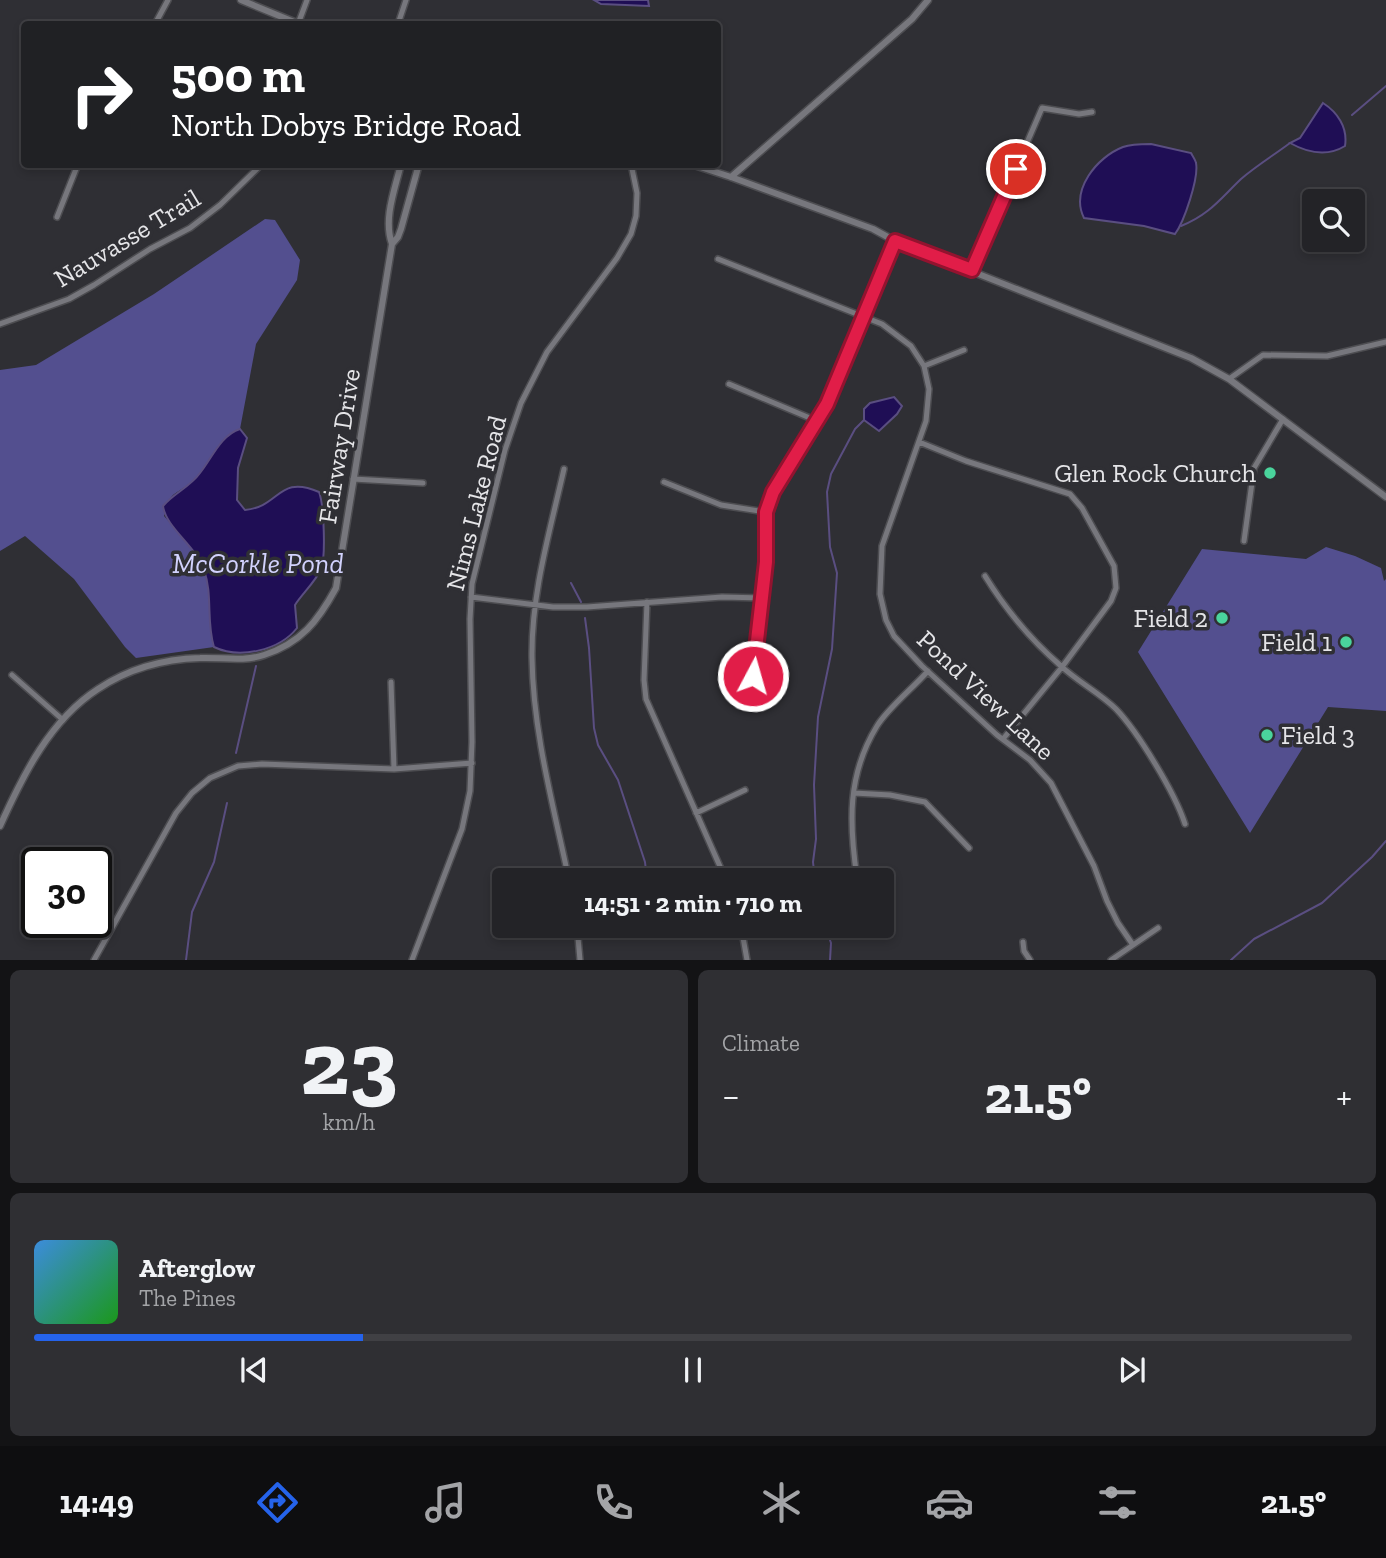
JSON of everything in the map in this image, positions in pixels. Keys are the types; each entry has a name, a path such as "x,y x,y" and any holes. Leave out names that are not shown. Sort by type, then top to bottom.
{"street":[{"path":"157,21 168,0"},
{"path":"242,0 291,21"},
{"path":"299,21 307,0"},
{"path":"399,21 406,0"},
{"path":"731,177 912,19 928,0"},
{"path":"972,270 1042,108 1079,114 1092,112"},
{"path":"57,217 76,168"},
{"name":"Nauvasse Trail","path":"0,324 69,299 150,249 190,228 220,205 258,168"},
{"name":"Fairway Drive","path":"0,826 39,752 63,720 97,689 138,669 158,663 199,658 262,656 295,640 320,616 336,588 392,244 389,222 400,168"},
{"name":"Fairway Drive","path":"392,244 401,229 418,168"},
{"name":"Nims Lake Road","path":"412,960 462,829 470,791 472,584 505,450 521,403 547,352 617,258 631,234 636,216 637,193 632,168"},
{"path":"703,168 873,229 895,241 1191,358 1229,379 1386,497"},
{"path":"753,676 766,562 766,512 773,492 827,404 895,241"},
{"name":"Pond View Lane","path":"718,259 864,315 901,336 924,366 929,400 919,442 887,528 880,564 880,594 886,621 894,636 928,671 1030,760 1051,783 1094,866 1112,912 1133,945"},
{"path":"1229,379 1263,355 1328,356 1386,342"},
{"path":"924,366 964,350"},
{"path":"729,384 817,421"},
{"path":"1244,541 1254,468 1283,419"},
{"path":"919,442 966,461 1065,491 1075,498 1082,508 1114,566 1116,588 1111,601 1003,739"},
{"path":"564,468 542,567 532,657 540,737 567,868"},
{"path":"353,479 424,483"},
{"path":"664,482 721,505 766,512"},
{"path":"985,576 1013,618 1062,667 1114,707 1126,720 1178,803 1185,824"},
{"path":"471,597 553,607 722,597 763,598"},
{"path":"647,602 644,661 646,699 721,868"},
{"path":"856,868 852,843 853,783 858,767 878,724 928,671"},
{"path":"12,674 63,720"},
{"path":"391,682 394,769"},
{"path":"94,960 116,916 176,813 192,793 210,778 238,766 262,764 394,769 472,763"},
{"path":"696,813 745,790"},
{"path":"853,793 890,795 925,802 968,848"},
{"path":"1111,960 1158,928"},
{"path":"578,938 580,960"},
{"path":"743,938 747,960"},
{"path":"1023,942 1024,951 1030,960"}],"shaded area":[{"path":"265,219 275,220 300,260 297,280 256,344 240,429 227,436 197,477 173,495 164,516 193,550 204,569 209,591 210,626 214,647 136,658 74,579 25,536 0,551 0,370 36,365 154,294"},
{"path":"1326,547 1381,568 1384,581 1386,579 1386,711 1328,707 1250,833 1138,652 1202,549 1306,559"}],"water":[{"path":"594,0 648,0 649,6 601,4"},
{"path":"1323,103 1340,121 1345,133 1345,146 1324,153 1290,143 1300,138"},
{"path":"1151,144 1191,153 1196,162 1190,200 1175,234 1144,226 1084,218 1081,207 1083,186 1096,166 1123,147"},
{"path":"894,397 902,406 879,431 864,420 864,409 870,403"},
{"name":"McCorkle Pond","path":"240,429 247,438 238,468 237,500 245,510 257,508 287,489 305,487 319,492 324,531 321,569 295,605 297,628 280,642 258,651 247,652 224,651 214,647 204,570 195,553 170,522 163,506 196,478 227,436"}],"waterway":[{"path":"1352,115 1386,86"},
{"path":"1181,226 1207,212 1247,174 1290,143"},
{"path":"814,868 818,717 832,649 837,573 830,547 827,492 831,474 855,429 864,420"},
{"path":"571,583 581,602"},
{"path":"585,618 594,728 598,745 618,780 646,868"},
{"path":"236,753 256,666"},
{"path":"186,960 192,912 214,862 227,803"},
{"path":"1231,960 1254,939 1322,903 1386,841"},
{"path":"829,938 830,960"}],"place":[{"name":"Glen Rock Church","path":"1270,473"},
{"name":"Field 2","path":"1222,618"},
{"name":"Field 1","path":"1346,642"},
{"name":"Field 3","path":"1267,735"}],"route":[{"path":"753,676 766,562 766,512 773,492 827,404 895,241 972,270 1016,169"}]}
